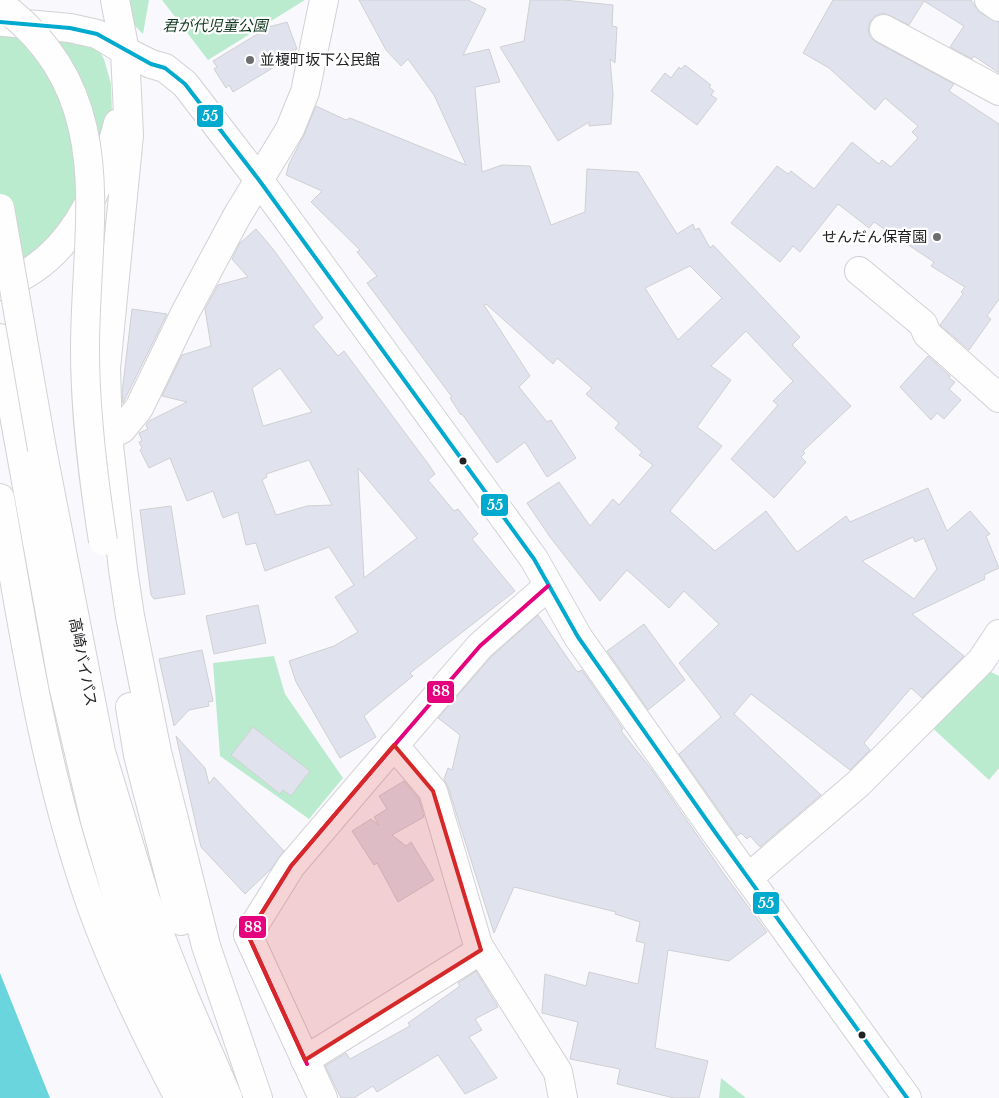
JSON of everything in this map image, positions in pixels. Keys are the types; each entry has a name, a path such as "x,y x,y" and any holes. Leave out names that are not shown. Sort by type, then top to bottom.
{"main road":[{"path":"115,0 125,51 129,135 126,182 106,368 108,436 130,616 157,752 206,946 256,1098"},
{"path":"108,436 122,429 139,408 186,311 237,216 290,129 305,92 324,0"},
{"path":"989,0 999,7"},
{"path":"0,4 30,30 62,74 72,95 86,140 92,201 85,380 90,457 113,615 138,755 159,845 191,956 256,1098"},
{"path":"0,22 70,28 96,34 125,51 165,68 186,84 259,180 534,560 565,616 748,878 907,1098"},
{"path":"884,29 999,91"},
{"path":"0,286 19,280 36,269 56,252 73,230 106,166 127,88"},
{"name":"高崎バイパス","path":"0,208 63,685 95,821 118,899 146,971 203,1098"},
{"path":"859,271 922,324 927,334 999,398"},
{"name":"高崎バイパス","path":"0,338 31,452 104,761 146,900 184,996 228,1098"},
{"path":"0,498 44,741 65,824 90,903 121,978 179,1098"},
{"path":"323,1098 248,936 291,866 394,745 480,646 548,586"},
{"path":"748,878 859,783 990,666 999,634"},
{"path":"394,745 433,791 482,950 558,1072 554,1094"},
{"path":"305,1060 482,950"}],"highlighted area":[{"path":"394,745 433,791 481,950 305,1060 248,935 291,866"}],"green space":[{"path":"124,0 149,0 143,34 134,25"},
{"name":"君が代児童公園","path":"162,0 305,0 208,60"},
{"path":"0,34 71,38 98,49 104,59 111,84 112,114 103,153 54,241 0,275"},
{"path":"274,656 285,694 343,778 309,819 220,756 213,663"},
{"path":"983,668 999,676 999,768 989,780 927,723"},
{"path":"721,1078 746,1098 719,1098"}],"water":[{"path":"0,973 50,1098 0,1098"}],"building":[{"path":"359,0 468,0 486,9 463,55 489,49 500,82 475,87 482,172 502,165 530,166 551,225 585,212 587,169 638,172 677,234 693,224 695,230 699,228 710,248 713,245 800,337 792,345 851,406 803,451 805,453 801,457 806,462 774,498 731,459 778,405 773,401 793,381 746,331 711,366 731,380 697,427 722,446 670,511 715,551 766,511 797,552 846,516 850,522 928,488 947,531 970,511 990,534 986,536 999,568 984,575 985,579 912,614 964,656 922,698 911,688 864,743 870,750 850,770 751,694 734,714 821,795 760,847 750,836 747,839 741,833 737,836 679,754 721,717 679,663 719,624 684,591 669,608 627,570 600,601 550,537 527,503 559,482 590,526 613,499 619,505 653,465 639,455 642,452 615,428 619,423 586,394 592,388 557,358 553,364 486,304 484,305 530,376 519,387 547,422 551,420 576,458 547,477 525,442 497,463 461,415 450,398 452,397 367,283 377,276 357,252 360,250 311,202 322,191 286,175 289,164 316,106 346,120 350,118 466,165 434,95 408,59 401,66 386,50","holes":["690,266 722,298 678,340 645,288","913,537 915,542 924,538 937,569 914,599 862,561"]},
{"path":"530,0 564,0 613,5 612,26 617,27 615,63 610,59 613,94 611,124 589,126 589,122 558,141 500,47 524,41"},
{"path":"833,0 971,0 980,13 999,22 999,73 974,56 972,59 950,47 964,26 924,1 909,25 883,13 875,16 870,22 868,29 870,37 876,42 954,84 949,91 999,124 999,299 987,316 991,319 969,350 940,325 963,294 961,292 965,287 931,266 934,262 874,222 869,228 838,204 800,252 793,246 780,262 731,223 777,166 788,174 791,171 814,189 852,142 879,164 882,160 891,167 918,138 912,132 918,126 885,98 875,110 829,68 803,53"},
{"name":"並榎町坂下公民館","path":"287,22 297,49 282,54 286,60 233,92 229,85 226,88 214,69 217,67 213,61 269,27"},
{"path":"685,65 711,85 709,87 714,91 711,95 717,99 697,125 651,91 665,73 671,78 679,67 681,69"},
{"path":"256,229 273,249 323,318 313,326 338,356 344,351 435,474 428,480 454,511 458,509 478,534 472,539 515,591 410,673 413,676 364,716 376,737 340,758 296,682 289,661 334,646 358,632 335,597 354,585 329,547 265,571 256,543 246,545 238,512 223,518 213,491 187,501 170,458 149,468 140,450 142,448 139,442 142,441 139,433 148,429 146,425 149,421 187,402 162,396 182,355 211,346 205,309 218,285 248,277 232,259 240,243","holes":["280,368 312,412 263,426 252,388","309,460 332,505 307,506 276,515 262,480 267,477 266,474","358,468 417,538 364,578"]},
{"path":"132,309 167,314 123,403 122,393"},
{"path":"928,356 955,382 949,389 961,400 944,419 937,413 931,420 900,387"},
{"path":"171,506 185,594 154,599 151,595 140,510"},
{"path":"258,605 266,643 214,654 206,616"},
{"path":"538,615 575,669 578,672 582,670 623,729 621,731 652,770 767,932 729,961 668,950 655,1048 708,1061 699,1098 674,1098 617,1084 620,1069 570,1059 578,1022 542,1013 545,974 586,986 589,972 638,984 645,943 636,941 640,922 615,914 616,912 514,887 494,933 444,779 448,768 452,770 460,735 438,718 491,657"},
{"path":"644,624 685,680 648,710 607,651"},
{"path":"202,650 213,701 208,702 209,706 189,710 174,726 159,659"},
{"path":"253,727 310,771 291,796 283,790 280,794 231,755"},
{"path":"176,736 205,768 209,784 214,777 284,851 271,869 245,894 201,847"},
{"path":"404,781 419,799 424,817 392,835 406,846 411,842 434,880 398,902 377,863 374,865 352,831 371,819 379,825 374,817 387,809 379,796"},
{"path":"476,971 498,1007 475,1019 482,1030 469,1037 497,1078 465,1094 438,1055 377,1092 373,1086 354,1098 341,1098 325,1066 346,1053 350,1059 410,1026 408,1023 460,986 458,983"}],"transit line":[{"name":"55","path":"0,22 70,28 97,34 151,64 165,68 185,84 259,180 534,559 578,637 715,832 907,1098"},
{"name":"88","path":"307,1064 248,935 291,866 373,770 480,646 548,586"}],"place":[{"name":"並榎町坂下公民館","path":"250,60"},
{"name":"せんだん保育園","path":"937,237"}]}
